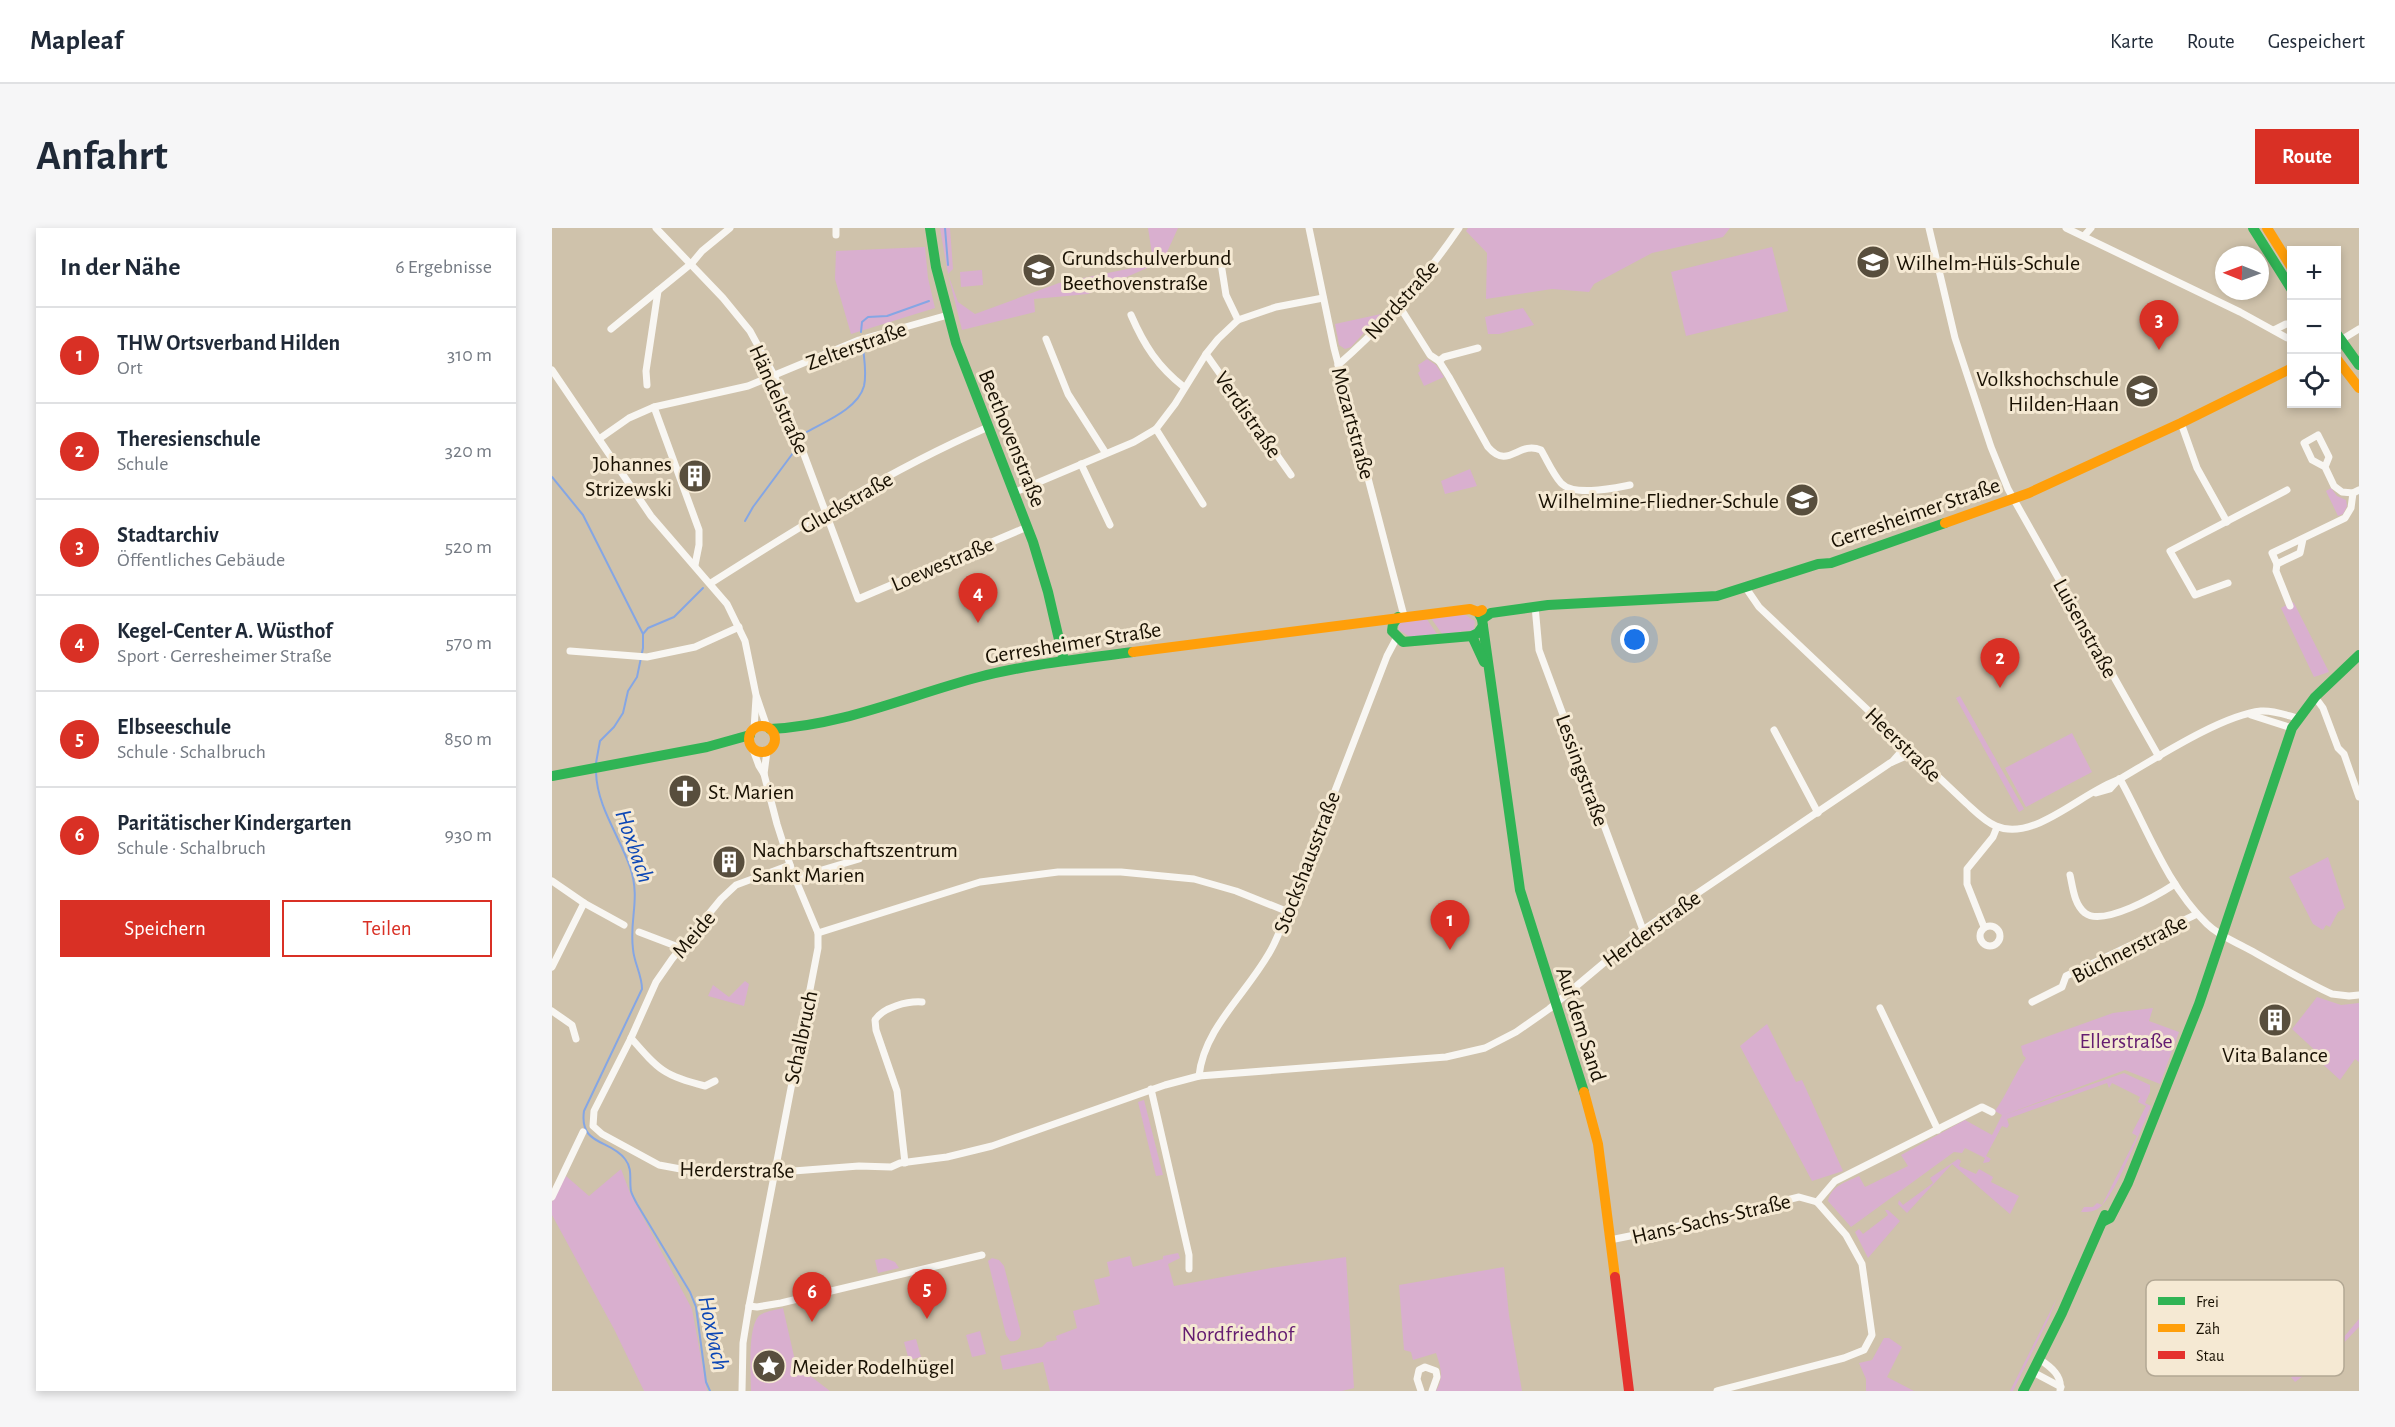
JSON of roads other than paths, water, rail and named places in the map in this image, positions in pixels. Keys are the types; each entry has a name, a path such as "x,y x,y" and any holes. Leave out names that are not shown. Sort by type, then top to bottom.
{"street":[{"name":"Händelstraße","path":"656,228 692,263 750,331 775,377 795,426 825,514 858,599"},
{"path":"611,329 692,263 702,251 730,228"},
{"name":"Beethovenstraße","path":"930,228 938,281 948,315 986,428 1027,527 1049,596 1064,661"},
{"name":"Mozartstraße","path":"1309,228 1338,365 1401,617"},
{"name":"Nordstraße","path":"1338,365 1431,269 1459,228"},
{"name":"Luisenstraße","path":"1929,228 1955,338 1992,447 2013,498 2159,757"},
{"path":"2066,228 2287,338"},
{"path":"2085,236 2091,228"},
{"path":"2253,228 2287,282"},
{"path":"2267,228 2287,260"},
{"path":"1220,257 1226,295 1238,320"},
{"path":"647,386 646,370 657,291"},
{"name":"Verdistraße","path":"1013,493 1105,452 1134,442 1156,429 1175,404 1206,354 1238,320 1276,307 1323,298"},
{"path":"1398,304 1430,355 1439,361 1488,447 1495,455 1510,456 1535,447 1541,450 1562,484 1569,488 1594,492 1630,485"},
{"name":"Zelterstraße","path":"599,439 629,418 654,407 708,397 775,377 859,340 948,315"},
{"name":"Verdistraße","path":"1131,315 1148,350 1163,370 1184,387"},
{"path":"2274,330 2287,324"},
{"path":"2341,337 2359,329"},
{"path":"1046,339 1068,394 1105,452"},
{"path":"2341,342 2359,365"},
{"path":"1439,361 1444,357 1478,348"},
{"name":"Verdistraße","path":"1206,354 1291,475"},
{"path":"2341,363 2359,388"},
{"path":"552,370 651,516 727,604 739,627 749,656 756,695 769,728 775,735 775,741 767,751 760,752 752,739 756,695"},
{"name":"Gerresheimer Straße","path":"769,728 795,728 866,711 980,677 1064,661 1470,609 1481,619 1507,606 1531,607 1575,602 1711,597 1818,564 1831,563 2013,498 2181,423 2287,370"},
{"path":"654,407 699,530 695,565"},
{"path":"2181,423 2197,468 2227,522"},
{"name":"Gluckstraße","path":"711,583 760,551 918,460 986,428"},
{"path":"1156,429 1203,504"},
{"path":"2290,606 2276,571 2277,564 2272,553 2345,518 2356,492 2342,492 2334,486 2325,467 2312,460 2304,443 2318,435 2329,457 2325,467"},
{"path":"1081,464 1110,525"},
{"path":"2228,583 2194,595 2170,551 2287,490"},
{"name":"Loewestraße","path":"858,599 1027,527"},
{"path":"2277,564 2300,553 2303,539"},
{"name":"Heerstraße","path":"1746,588 1759,607 1966,803 1997,827"},
{"name":"Lessingstraße","path":"1531,607 1539,650 1643,930"},
{"path":"1394,634 1392,625 1401,617"},
{"path":"1472,636 1478,633 1481,619"},
{"name":"Auf dem Sand","path":"1481,619 1520,890 1590,1111 1598,1144 1629,1391"},
{"name":"Gerresheimer Straße","path":"1363,622 1394,634 1403,642 1472,636"},
{"path":"570,651 635,658 647,657 695,646 739,627"},
{"name":"Stockshausstraße","path":"1199,1076 1206,1046 1274,945 1394,634"},
{"name":"Auf dem Sand","path":"1472,636 1488,670"},
{"path":"2023,1391 2112,1200 2131,1171 2199,1004 2295,723 2315,696 2359,656"},
{"path":"2315,696 2323,708 2338,748 2344,754 2359,797"},
{"path":"1984,927 1967,884 1967,869 1993,837 1997,827 2016,829 2032,826 2088,796 2106,783 2120,779 2223,722 2251,715 2295,723"},
{"path":"752,739 759,726 769,728"},
{"name":"Gerresheimer Straße","path":"775,741 795,728"},
{"path":"1774,730 1818,813"},
{"path":"552,776 752,739"},
{"name":"Schalbruch","path":"742,1391 743,1343 748,1306 775,1172 786,1101 818,948 818,933 790,865 752,739"},
{"name":"Herderstraße","path":"1890,763 1906,746"},
{"name":"Schalbruch","path":"764,774 767,751"},
{"name":"Herderstraße","path":"602,1134 659,1165 728,1173 891,1167 992,1146 1151,1089 1199,1076 1413,1060 1466,1053 1502,1041 1555,1003 1643,930 1890,763 1913,753"},
{"path":"2120,779 2133,800 2161,861 2175,884 2208,926 2332,994 2349,996 2359,994"},
{"path":"795,878 859,859"},
{"name":"Meide","path":"602,1134 593,1126 594,1111 656,982 721,899 736,885 790,865"},
{"path":"818,933 980,882 1058,872 1121,872 1194,879 1236,891 1286,911"},
{"path":"2070,875 2075,898 2080,908 2091,916 2101,917 2125,909 2175,884"},
{"path":"552,881 624,926"},
{"path":"552,967 584,903"},
{"name":"Büchnerstraße","path":"2032,1002 2062,987 2066,976 2197,914"},
{"path":"639,932 681,948"},
{"path":"902,1163 897,1091 875,1020 881,1013 905,1003 922,1002"},
{"path":"1880,1008 1938,1130"},
{"path":"552,1011 572,1025 576,1039"},
{"path":"631,1038 661,1071 670,1076 705,1086 715,1081"},
{"path":"1151,1089 1189,1256 1189,1269"},
{"path":"1817,1202 1835,1181 1982,1107 1992,1112"},
{"path":"552,1197 583,1132"},
{"name":"Hans-Sachs-Straße","path":"1610,1240 1799,1197 1817,1202 1846,1235 1862,1264 1872,1335 1864,1350 1853,1356 1717,1391"},
{"path":"748,1306 757,1308 780,1303 982,1255"},
{"path":"2039,1359 2057,1374 2060,1389"},
{"path":"1421,1391 1417,1379 1419,1370 1425,1367 1436,1371 1437,1377 1432,1391"},
{"path":"2033,1372 2060,1389"}],"waterway":[{"path":"945,228 948,265"},
{"path":"861,332 862,322 868,317 887,316 929,301"},
{"path":"805,433 848,408 861,394 865,376 863,347"},
{"path":"745,521 793,453"},
{"name":"Hoxbach","path":"552,477 583,515 643,634 643,648 637,677 628,691 623,713 614,727 600,741 596,763"},
{"path":"643,634 648,628 674,617 703,588"},
{"name":"Hoxbach","path":"596,772 604,809 633,878 635,899 632,938 642,989 584,1111 584,1122 591,1136 612,1148 625,1159 630,1171 631,1191 634,1198 690,1292 696,1307 706,1382 710,1391"}],"place":[{"name":"Wilhelm-Hüls-Schule","path":"1873,262"},
{"name":"Grundschulverbund Beethovenstraße","path":"1039,270"},
{"name":"Stadtarchiv","path":"2159,350"},
{"name":"Volkshochschule Hilden-Haan","path":"2142,391"},
{"name":"Johannes Strizewski","path":"695,476"},
{"name":"Wilhelmine-Fliedner-Schule","path":"1802,500"},
{"name":"Kegel-Center A. Wüsthof","path":"978,623"},
{"name":"Theresienschule","path":"2000,688"},
{"name":"St. Marien","path":"685,791"},
{"name":"Nachbarschaftszentrum Sankt Marien","path":"729,862"},
{"name":"THW Ortsverband Hilden","path":"1450,950"},
{"name":"Vita Balance","path":"2275,1020"},
{"name":"Elbseeschule","path":"927,1319"},
{"name":"Paritätischer Kindergarten","path":"812,1322"},
{"name":"Meider Rodelhügel","path":"769,1366"}],"park label":[{"name":"Ellerstraße","path":"2126,1040"},
{"name":"Nordfriedhof","path":"1238,1333"}]}
